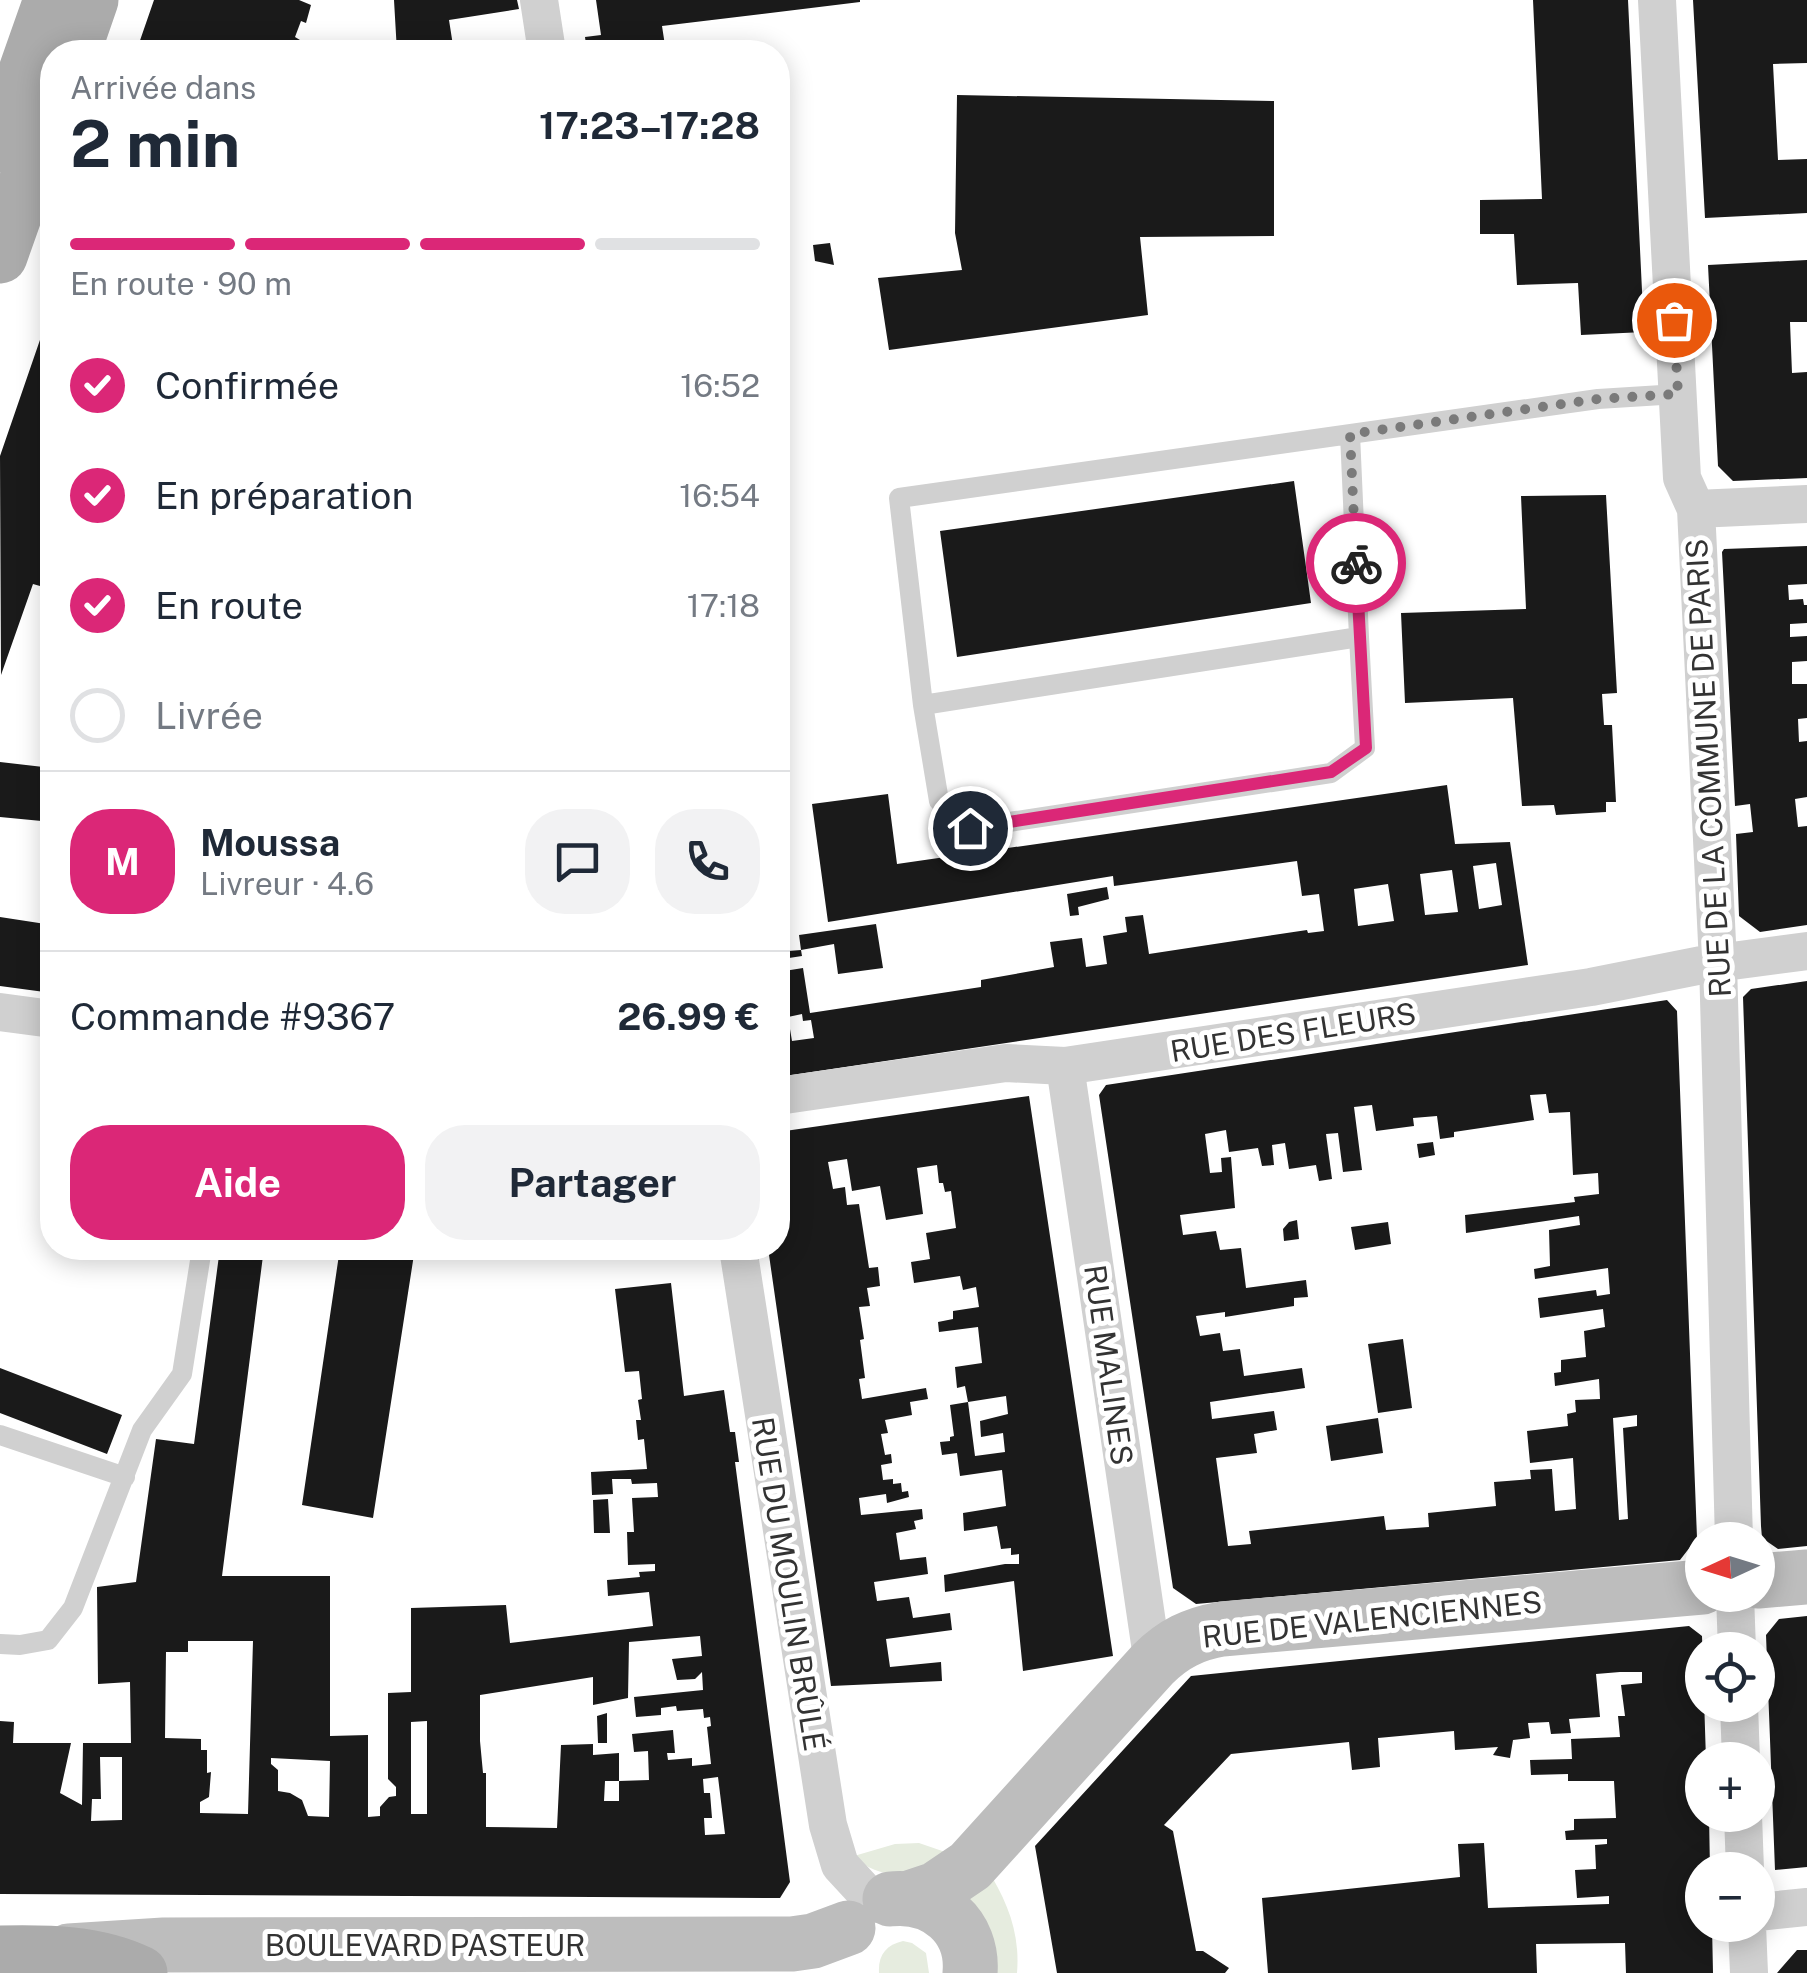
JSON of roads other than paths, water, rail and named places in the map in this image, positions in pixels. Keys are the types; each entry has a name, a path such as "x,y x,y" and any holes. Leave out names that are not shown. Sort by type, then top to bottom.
{"main road":[{"path":"0,145 51,0"},
{"path":"76,40 91,0"},
{"path":"0,256 40,143"},
{"path":"1775,1580 1807,1577"},
{"name":"RUE DE VALENCIENNES","path":"868,1926 936,1890 970,1866 1152,1664 1175,1644 1222,1629 1685,1588"},
{"path":"868,1926 938,1908 954,1921 968,1948 970,1973"},
{"name":"BOULEVARD PASTEUR","path":"0,1953 184,1945 665,1959 813,1941 868,1926"},
{"path":"56,1952 110,1961 140,1973"}],"street":[{"path":"539,0 545,40"},
{"name":"RUE DE LA COMMUNE DE PARIS","path":"1657,0 1682,478 1696,509 1718,963 1734,1522"},
{"path":"1696,509 1807,504"},
{"name":"RUE DES FLEURS","path":"790,1094 1006,1063 1065,1066 1592,987 1807,950"},
{"path":"0,1012 40,1017"},
{"name":"RUE MALINES","path":"1065,1066 1152,1664"},
{"name":"RUE DU MOULIN BRÛLÉ","path":"740,1260 828,1826 840,1866 868,1926"},
{"path":"1775,1910 1807,1907"},
{"path":"1748,1942 1749,1973"}],"lane":[{"path":"1350,434 1366,748 1331,772 970,828 938,802 899,498 1350,434 1598,399 1678,394"},
{"path":"923,705 1359,638"},
{"path":"0,1644 20,1646 48,1640 74,1608 142,1430 182,1374 200,1260"},
{"path":"0,1434 125,1478"}]}
